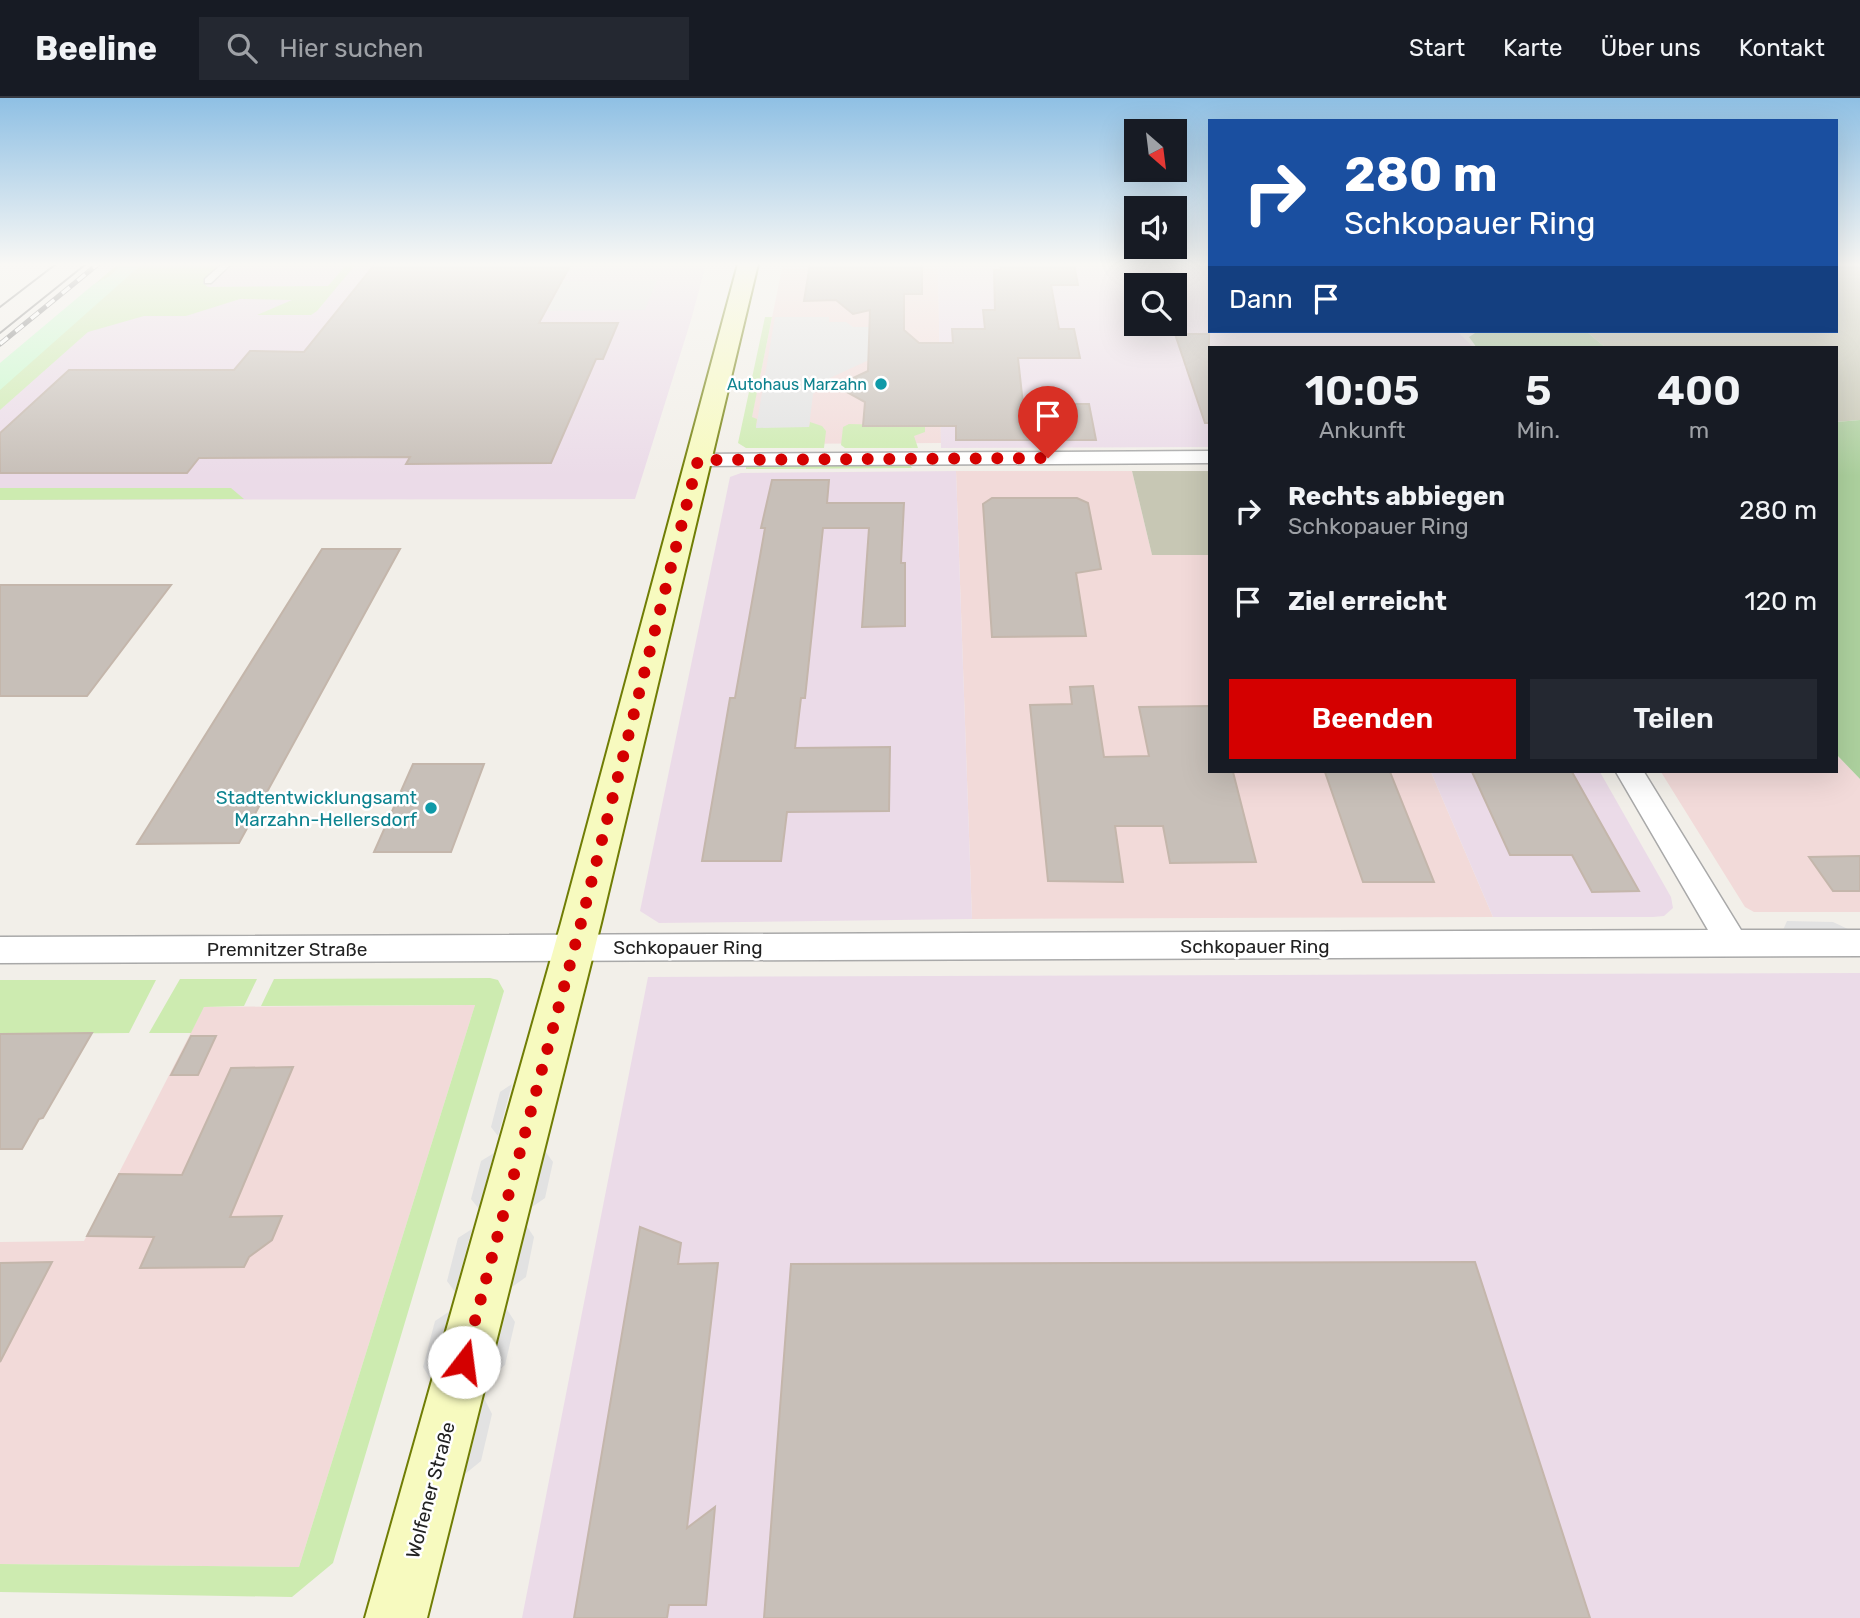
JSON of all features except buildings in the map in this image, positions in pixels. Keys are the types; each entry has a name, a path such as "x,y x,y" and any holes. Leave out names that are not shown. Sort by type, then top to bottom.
{"street":[{"name":"Wolfener Straße","path":"396,1618 574,947 730,335"},
{"path":"698,460 1208,457"},
{"path":"1631,773 1733,945"},
{"name":"Schkopauer Ring","path":"574,947 1860,943"},
{"name":"Premnitzer Straße","path":"0,950 574,947"}],"shaded area":[{"path":"61,335 686,335 635,499 0,500 0,390"},
{"path":"768,335 939,335 941,443 746,444"},
{"path":"772,335 873,335 869,360 830,378 813,394 809,427 756,428"},
{"path":"939,335 1461,335 1472,346 1208,346 1208,447 941,448"},
{"path":"1591,335 1860,335 1860,420 1838,422 1838,346 1604,346"},
{"path":"956,471 1132,471 1152,555 1208,555 1208,773 1431,773 1493,917 972,919"},
{"path":"956,471 972,919 659,923 640,911 730,477 741,473"},
{"path":"1132,471 1208,471 1208,555 1152,555"},
{"path":"1838,756 1860,779 1860,912 1754,912 1745,907 1662,773 1838,773"},
{"path":"1431,773 1601,773 1671,897 1673,908 1664,916 1653,917 1493,917"},
{"path":"1787,921 1833,922 1850,930 1783,930"},
{"path":"1860,973 1860,1618 522,1618 648,977"},
{"path":"475,1005 299,1567 0,1564 0,1242 84,1241 204,1007"},
{"path":"512,1084 498,1136 491,1127 500,1092"},
{"path":"545,1151 553,1162 545,1198 532,1207"},
{"path":"494,1153 479,1209 471,1199 481,1161"},
{"path":"526,1225 534,1237 526,1277 512,1287"},
{"path":"472,1229 455,1292 447,1281 458,1238"},
{"path":"506,1308 515,1322 505,1365 490,1377"},
{"path":"450,1311 431,1380 423,1367 435,1321"},
{"path":"484,1398 492,1414 481,1461 465,1474"}],"green space":[{"path":"33,335 62,335 0,390 0,363"},
{"path":"36,335 85,335 0,410 0,366"},
{"path":"761,335 768,335 752,417 757,419 756,427 809,427 810,422 822,426 826,431 824,448 746,448 738,443"},
{"path":"1591,335 1604,346 1476,346 1469,337"},
{"path":"1860,420 1860,779 1838,756 1838,422"},
{"path":"849,424 925,426 925,432 914,436 918,448 845,448 841,445 843,427"},
{"path":"746,465 910,465 912,468 746,469"},
{"path":"0,488 231,488 244,499 0,500"},
{"path":"180,979 257,979 244,1006 204,1007 191,1033 149,1033"},
{"path":"274,979 498,980 504,991 333,1563 292,1597 0,1592 0,1564 299,1567 475,1005 261,1006"},
{"path":"0,980 156,980 129,1033 0,1034"}],"railway":[{"path":"0,344 11,335"}],"place":[{"name":"Autohaus Marzahn","path":"881,384"},
{"name":"Stadtentwicklungsamt Marzahn-Hellersdorf","path":"431,808"}],"route":[{"path":"464,1362 581,923 698,460 1048,458"}]}
